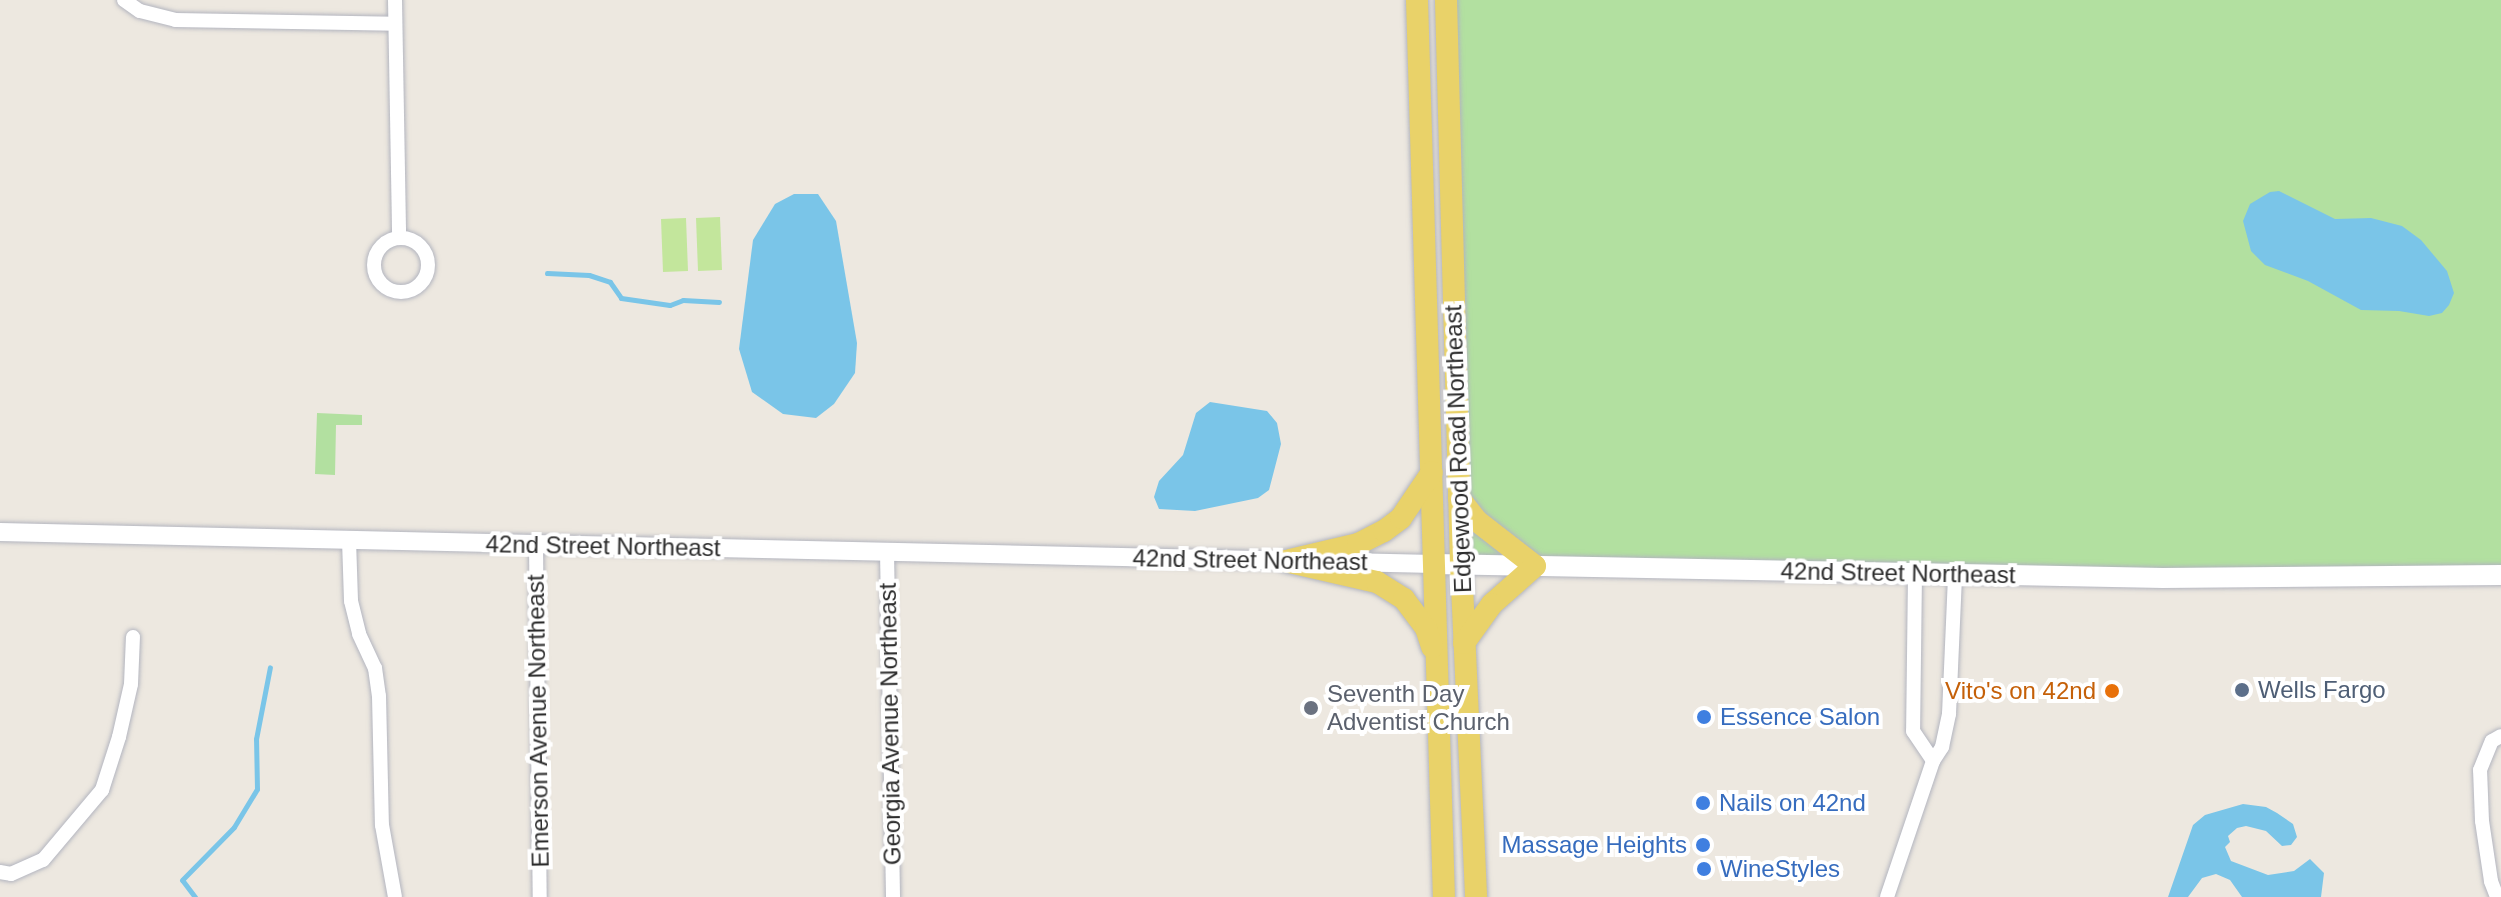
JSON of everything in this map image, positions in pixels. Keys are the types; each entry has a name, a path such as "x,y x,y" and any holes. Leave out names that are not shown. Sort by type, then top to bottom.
{"main road":[{"name":"Edgewood Road Northeast","path":"1417,0 1444,897"},
{"name":"Edgewood Road Northeast","path":"1446,0 1461,564 1476,897"},
{"path":"1285,561 1358,544 1384,531 1401,518 1432,472"},
{"path":"1459,498 1477,521 1535,566 1492,604 1464,643"},
{"path":"1285,561 1377,582 1404,599 1426,628 1438,664"},
{"name":"42nd Street Northeast","path":"1435,564 2163,578 2501,575"}],"street":[{"path":"124,0 140,11 175,20 395,24"},
{"path":"395,0 399,238"},
{"name":"42nd Street Northeast","path":"0,532 1435,564"},
{"path":"349,540 351,601 359,634 375,668 379,696 382,825 395,897"},
{"name":"Emerson Avenue Northeast","path":"536,544 540,897"},
{"name":"Georgia Avenue Northeast","path":"887,552 893,897"},
{"path":"1915,574 1913,731 1933,761"},
{"path":"1887,897 1933,761 1942,747 1949,714 1955,574"},
{"path":"0,872 11,874 43,860 102,790 119,737 131,684 133,637"},
{"path":"2497,897 2491,881 2482,821 2480,770 2492,741 2501,736"}],"green space":[{"path":"1446,0 2501,0 2501,575 1461,564"},
{"path":"720,217 722,270 698,271 696,218"},
{"path":"686,218 688,271 663,272 661,219"},
{"path":"317,413 362,415 362,425 336,425 335,475 315,474"}],"water":[{"path":"2279,191 2335,219 2371,218 2402,226 2421,240 2447,271 2454,293 2449,305 2442,313 2429,316 2361,310 2308,281 2265,265 2251,251 2243,221 2250,204 2270,192"},
{"path":"794,194 818,194 836,221 857,343 855,373 834,404 816,418 783,414 752,392 739,349 753,240 775,204"},
{"path":"1210,402 1267,411 1277,423 1281,444 1269,490 1258,498 1195,511 1159,509 1154,497 1159,481 1183,455 1196,413"},
{"path":"2243,804 2266,807 2277,813 2293,824 2297,837 2291,845 2282,846 2266,831 2246,826 2237,828 2228,836 2230,842 2225,847 2231,861 2268,875 2294,871 2310,859 2324,873 2321,897 2242,897 2230,880 2216,874 2202,878 2188,897 2168,897 2193,825 2205,815"}],"waterway":[{"path":"547,273 589,275 610,282 621,298 670,305 683,300 719,302"},
{"path":"195,897 182,880 234,827 257,789 256,739 270,667"}],"place":[{"name":"Wells Fargo","path":"2242,690"},
{"name":"Vito's on 42nd","path":"2112,691"},
{"name":"Seventh Day Adventist Church","path":"1311,708"},
{"name":"Essence Salon","path":"1704,717"},
{"name":"Nails on 42nd","path":"1703,803"},
{"name":"Massage Heights","path":"1703,845"},
{"name":"WineStyles","path":"1704,869"}]}
